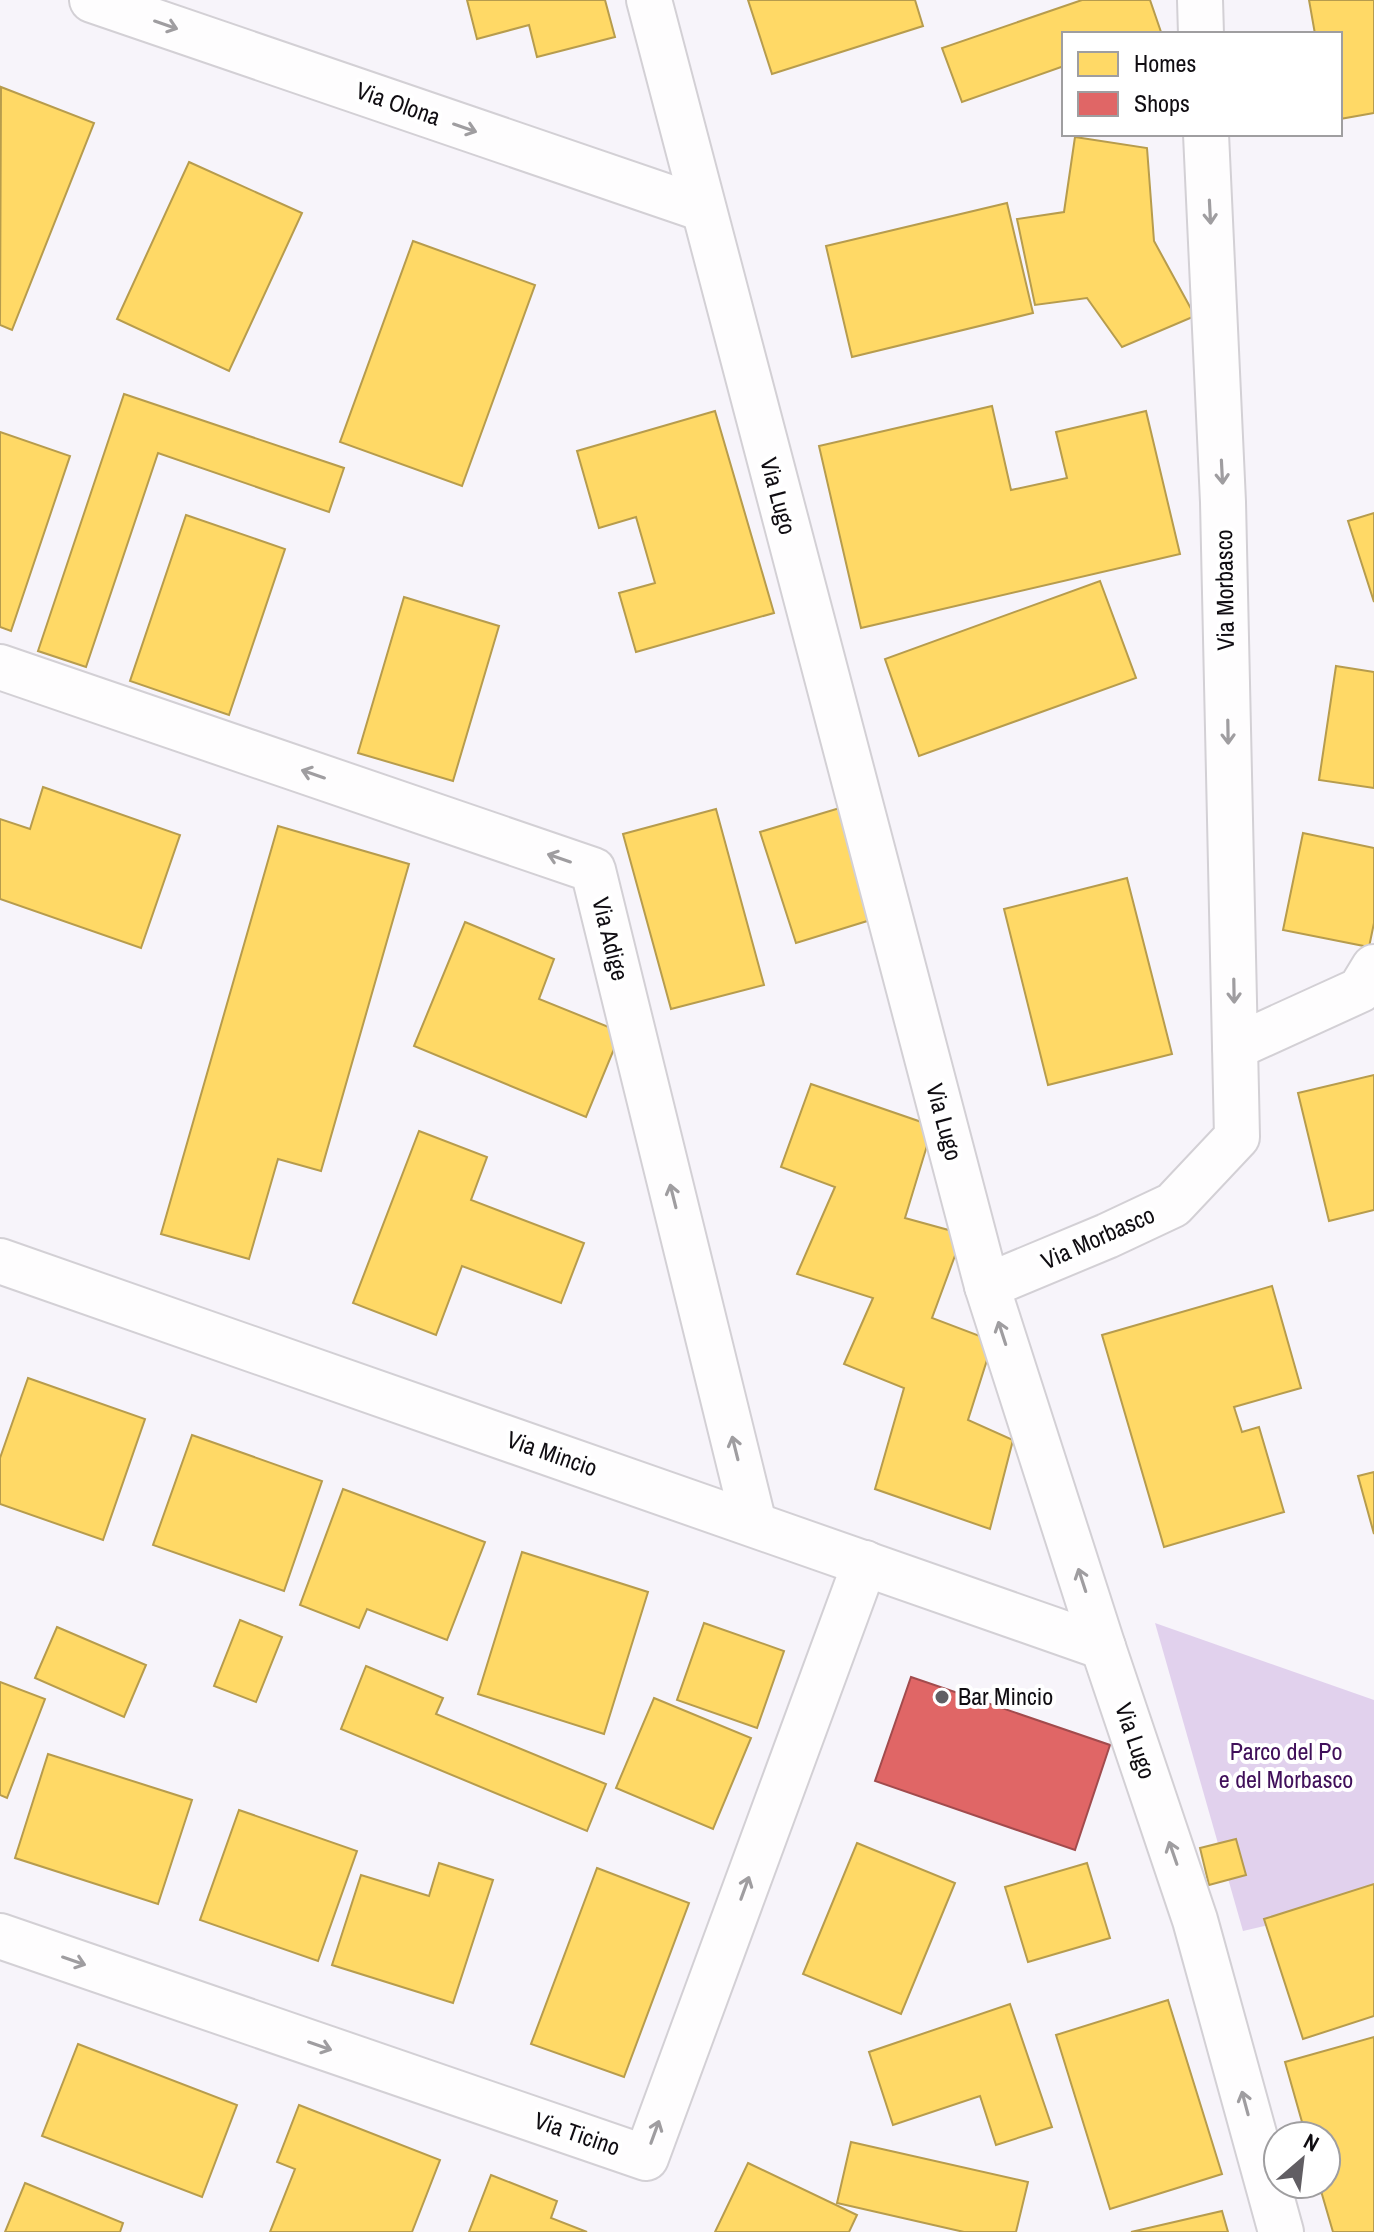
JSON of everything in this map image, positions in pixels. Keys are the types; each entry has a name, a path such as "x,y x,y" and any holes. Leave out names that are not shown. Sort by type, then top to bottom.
{"street":[{"name":"Via Olona","path":"92,0 703,209"},
{"name":"Via Lugo","path":"649,0 987,1286 1195,1920 1281,2232"},
{"path":"1200,0 1201,32"},
{"name":"Via Morbasco","path":"987,1286 1173,1205 1237,1137 1223,502 1206,136"},
{"name":"Via Adige","path":"0,667 593,870 754,1524"},
{"path":"1235,1047 1360,990 1374,967"},
{"name":"Via Mincio","path":"0,1261 1103,1647"},
{"name":"Via Ticino","path":"0,1936 646,2158 865,1563"}],"green space":[{"name":"Parco del Po e del Morbasco","path":"1155,1623 1374,1700 1374,1901 1243,1931"}],"building: Homes":[{"path":"467,0 605,0 615,37 537,57 529,25 477,39"},
{"path":"748,0 915,0 923,26 772,74"},
{"path":"1082,0 1150,0 1161,32 1062,32 1062,67 962,102 942,48"},
{"path":"1309,0 1374,0 1374,113 1342,119 1342,32 1315,32"},
{"path":"1,87 94,123 12,330 0,325"},
{"path":"1075,137 1147,148 1154,241 1195,316 1122,347 1087,298 1035,305 1017,219 1064,212"},
{"path":"189,162 302,213 229,371 117,319"},
{"path":"1007,203 1033,313 852,357 826,246"},
{"path":"413,241 535,285 462,486 340,442"},
{"path":"124,394 344,468 329,512 158,453 86,667 38,651"},
{"path":"992,406 1011,490 1067,478 1056,432 1146,411 1180,554 861,628 819,446"},
{"path":"715,411 774,613 636,652 619,593 655,583 636,517 599,528 577,451"},
{"path":"0,432 70,456 11,631 0,627"},
{"path":"1374,513 1374,602 1348,521"},
{"path":"186,515 285,549 229,715 130,681"},
{"path":"1100,581 1136,678 919,756 885,659"},
{"path":"404,597 499,626 453,781 358,753"},
{"path":"1336,666 1374,672 1374,788 1319,780"},
{"path":"43,787 180,835 141,948 0,899 0,819 30,829"},
{"path":"843,807 877,918 796,943 760,832"},
{"path":"716,809 764,985 671,1009 623,834"},
{"path":"278,826 409,864 321,1171 278,1159 249,1259 161,1234"},
{"path":"1303,833 1374,848 1374,923 1369,947 1283,930"},
{"path":"1127,878 1172,1054 1048,1085 1004,909"},
{"path":"465,922 554,959 539,999 621,1032 586,1117 414,1046"},
{"path":"1374,1075 1374,1210 1329,1221 1298,1093"},
{"path":"811,1084 933,1126 905,1218 963,1234 932,1318 993,1341 968,1420 1013,1440 990,1529 875,1489 904,1388 844,1364 873,1298 797,1274 835,1187 781,1167"},
{"path":"419,1131 487,1157 471,1200 584,1243 561,1303 462,1266 436,1335 353,1303"},
{"path":"1272,1286 1301,1388 1234,1407 1242,1432 1259,1427 1284,1512 1164,1547 1102,1335"},
{"path":"28,1378 145,1419 103,1540 0,1504 0,1458"},
{"path":"192,1435 322,1481 284,1591 153,1545"},
{"path":"1374,1472 1374,1534 1358,1476"},
{"path":"343,1489 485,1542 447,1640 367,1609 359,1628 300,1605"},
{"path":"522,1552 648,1592 604,1734 478,1694"},
{"path":"240,1620 282,1637 256,1702 214,1686"},
{"path":"704,1623 784,1651 757,1728 677,1700"},
{"path":"57,1627 146,1665 124,1717 35,1678"},
{"path":"366,1666 443,1698 436,1714 606,1784 587,1831 341,1729"},
{"path":"0,1682 45,1699 7,1798 0,1795"},
{"path":"654,1698 751,1738 713,1829 616,1788"},
{"path":"48,1754 192,1800 158,1904 15,1858"},
{"path":"239,1810 357,1851 318,1961 200,1920"},
{"path":"1236,1839 1246,1875 1209,1885 1200,1848"},
{"path":"857,1843 955,1883 901,2014 803,1974"},
{"path":"439,1863 493,1880 453,2003 332,1965 361,1875 429,1896"},
{"path":"1087,1863 1110,1938 1028,1962 1005,1887"},
{"path":"597,1868 689,1903 624,2077 531,2044"},
{"path":"1374,1884 1374,2016 1303,2039 1264,1919"},
{"path":"1168,2000 1222,2174 1110,2209 1056,2035"},
{"path":"1010,2004 1052,2127 996,2145 980,2096 893,2125 869,2052"},
{"path":"1374,2037 1374,2232 1333,2232 1324,2200 1342,2200 1342,2120 1301,2120 1285,2062"},
{"path":"78,2044 237,2105 202,2197 42,2136"},
{"path":"299,2105 440,2160 412,2232 270,2232 295,2169 277,2162"},
{"path":"851,2142 1028,2182 1016,2232 964,2232 837,2203"},
{"path":"748,2163 857,2215 849,2232 715,2232"},
{"path":"491,2175 557,2201 551,2218 587,2232 469,2232"},
{"path":"25,2183 123,2223 120,2232 5,2232"},
{"path":"1222,2211 1228,2232 1131,2232"}],"building: Shops":[{"path":"911,1677 1110,1745 1075,1850 875,1781"}],"place":[{"name":"Bar Mincio","path":"942,1697"}]}
